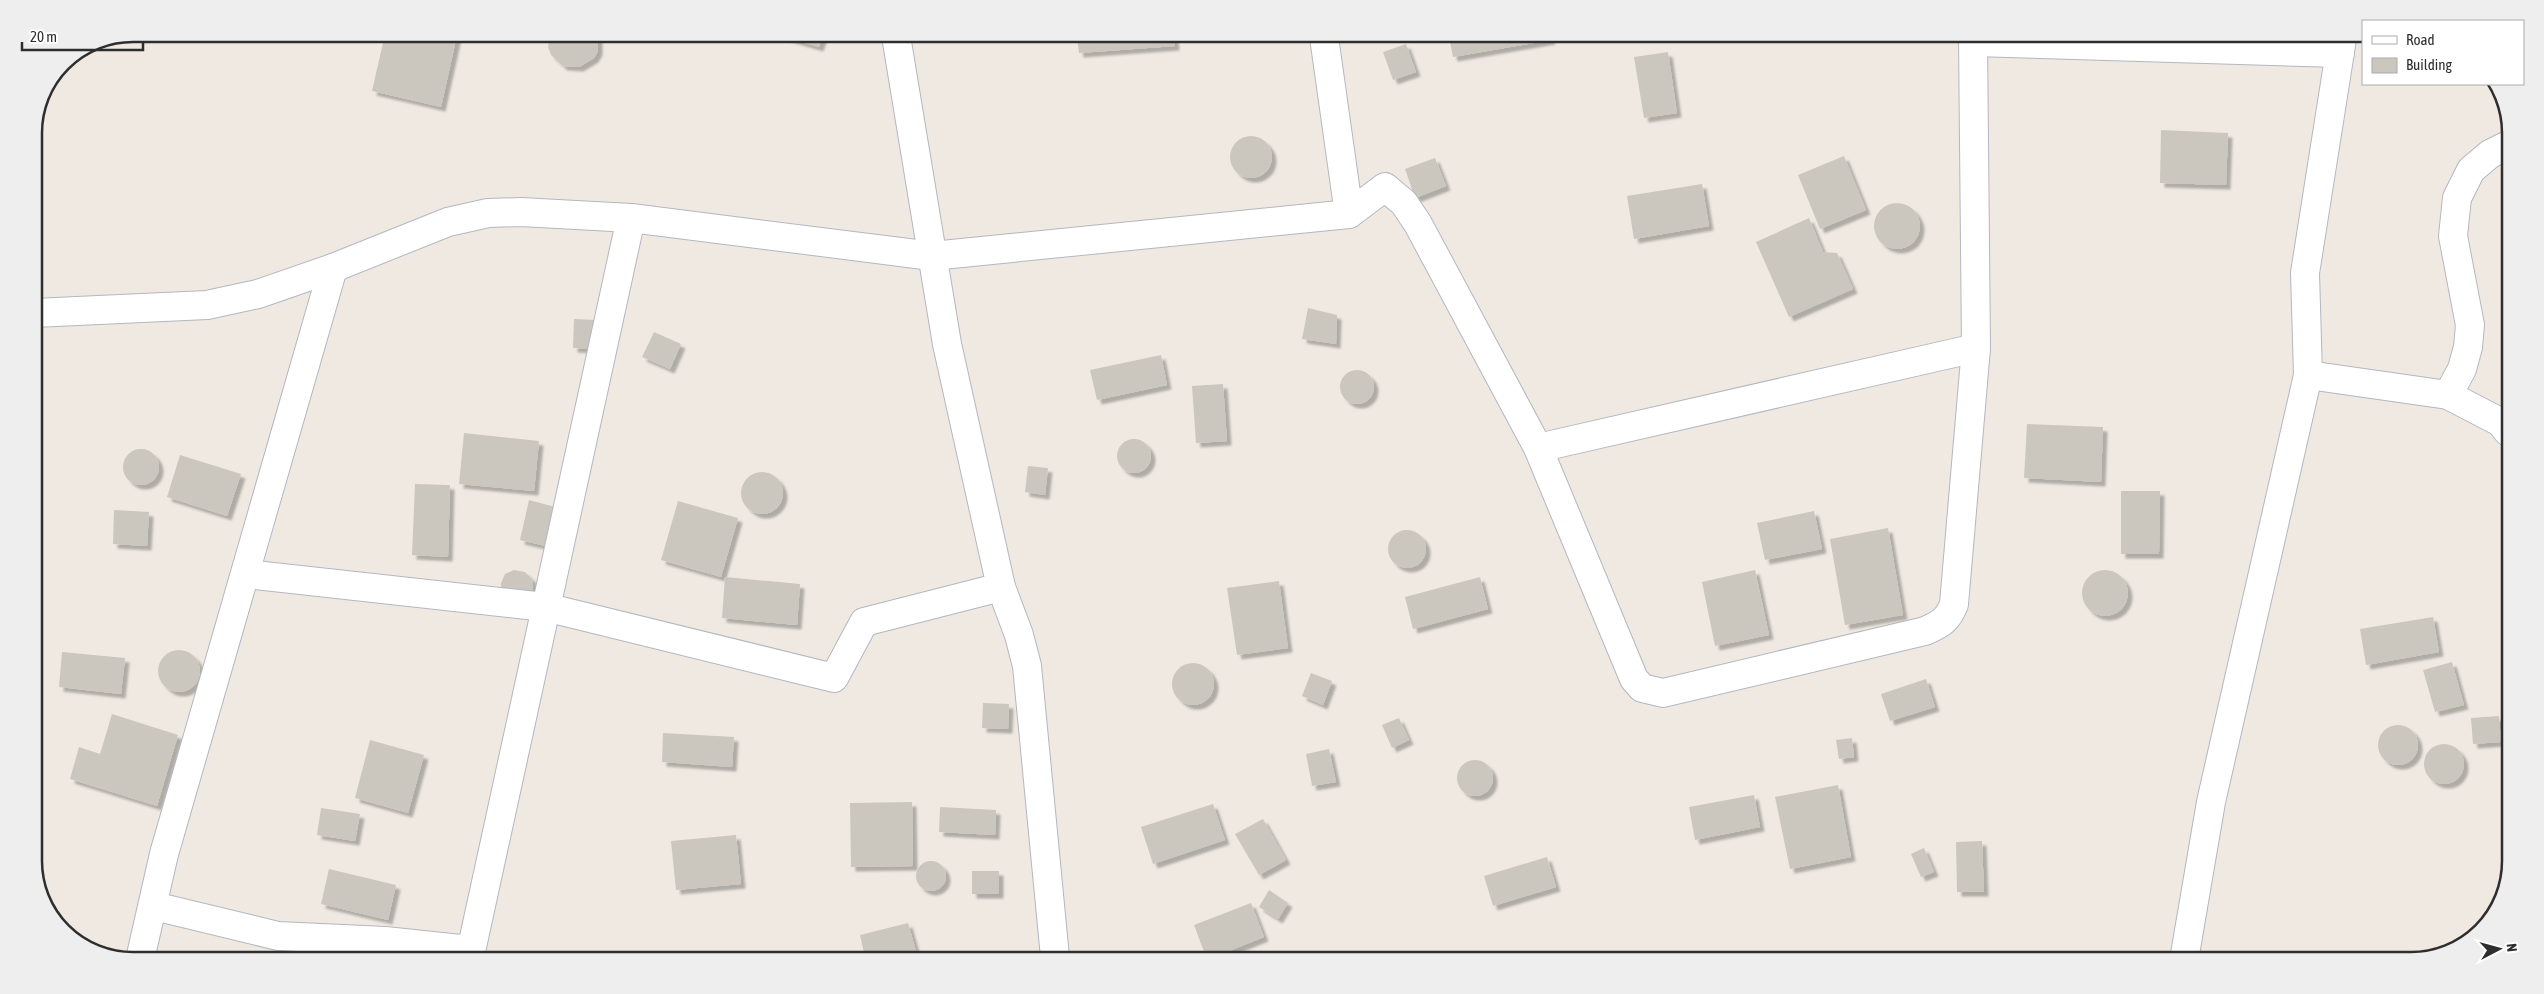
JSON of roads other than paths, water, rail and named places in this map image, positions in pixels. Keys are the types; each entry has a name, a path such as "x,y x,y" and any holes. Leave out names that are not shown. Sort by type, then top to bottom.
{"street":[{"path":"897,42 947,344 1002,587 1019,635 1027,666 1055,952"},
{"path":"1325,42 1349,214"},
{"path":"42,313 207,306 258,294 334,268 448,222 488,213 521,212 631,218 932,256 1349,214 1386,187 1404,203 1418,224 1538,448 1634,680 1642,688 1663,693 1925,631 1941,624 1949,617 1954,604 1976,348 1973,42"},
{"path":"2096,42 2341,46 2305,273 2308,376 2211,802 2185,952"},
{"path":"2448,395 2462,369 2468,347 2470,325 2453,236 2456,198 2470,170 2490,154 2501,148"},
{"path":"470,952 544,607 631,218"},
{"path":"142,952 154,906 164,854 334,268"},
{"path":"1538,448 1976,348"},
{"path":"2308,376 2448,395 2501,424"},
{"path":"246,574 544,607 834,678 864,622 1002,587"},
{"path":"154,906 278,936 385,941 463,952"}]}
